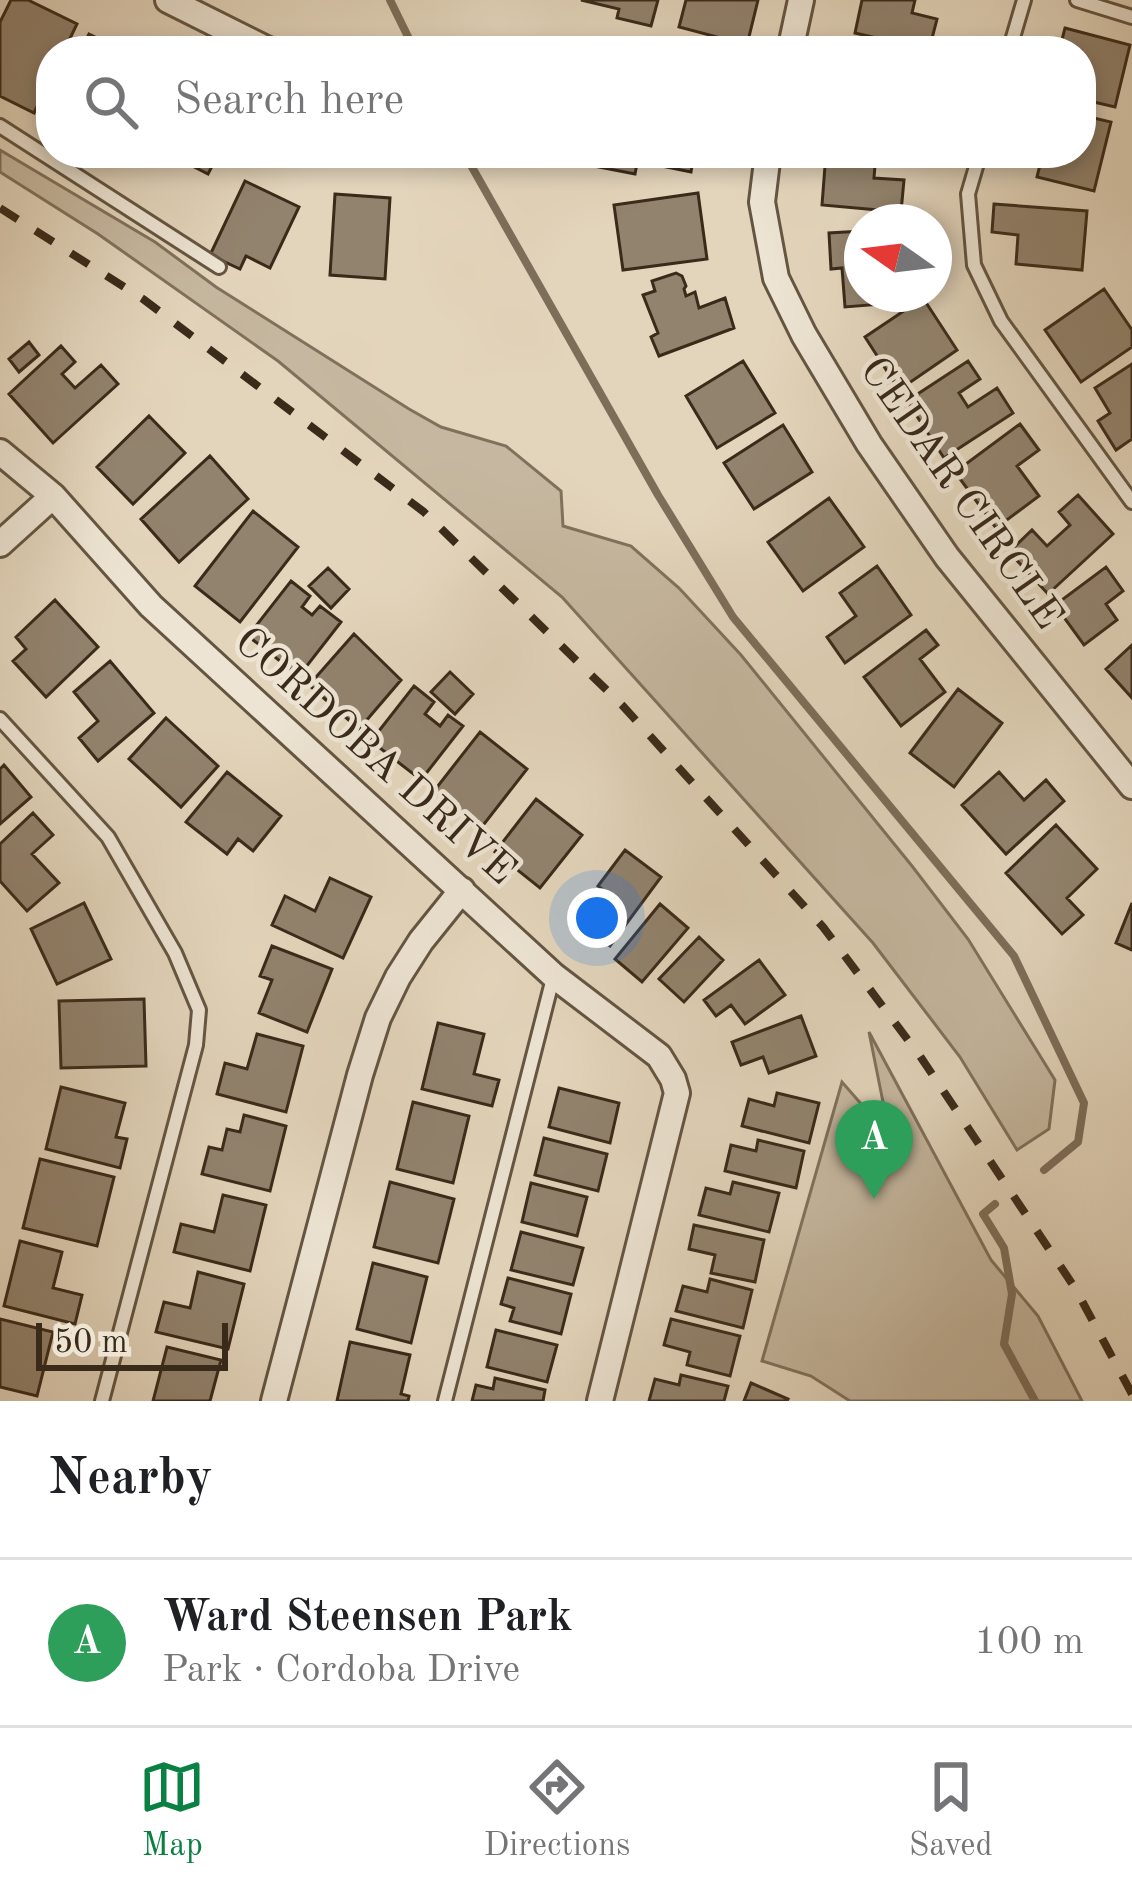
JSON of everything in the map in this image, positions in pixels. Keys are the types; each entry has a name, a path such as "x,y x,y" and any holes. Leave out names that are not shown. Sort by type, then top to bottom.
{"street":[{"path":"168,0 240,36"},
{"path":"793,36 801,0"},
{"name":"CEDAR CIRCLE","path":"766,168 762,202 776,278 804,335 869,444 946,556 1132,786"},
{"name":"CORDOBA DRIVE","path":"0,452 53,496 151,606 554,976 659,1056 676,1093 600,1401"},
{"path":"0,544 53,496"},
{"path":"274,1401 378,1018 422,940 462,890"}],"lane":[{"path":"1013,36 1024,0"},
{"path":"1077,0 1132,17"},
{"path":"0,126 36,149"},
{"path":"65,168 219,267"},
{"path":"976,168 968,194 974,265 980,279 1001,321 1132,502"},
{"path":"0,719 108,837 175,953 199,1010 196,1045 102,1401"},
{"path":"445,1401 554,976"}],"shaded area":[{"path":"0,150 155,242 216,287 409,409 441,427 506,446 561,491 563,526 631,546 679,588 741,655 968,939 1055,1080 1049,1129 1017,1150 960,1057 873,943 562,597 278,361 98,234 0,172"},
{"path":"869,1032 991,1260 1038,1316 1082,1401 850,1401 811,1376 762,1361 842,1082 890,1137"}],"building":[{"path":"11,0 28,0 77,24 71,36 36,36 34,113 0,96 0,22"},
{"path":"581,0 658,0 651,26 617,18 619,9"},
{"path":"686,0 758,0 749,36 713,36 679,27"},
{"path":"862,0 915,0 912,13 937,19 933,36 855,33"},
{"path":"1065,28 1096,36 1063,36"},
{"path":"1096,36 1130,45 1115,107 1096,103"},
{"path":"1096,118 1111,122 1094,191 1037,177 1039,168 1096,168"},
{"path":"604,168 636,168 635,174"},
{"path":"825,168 875,168 874,178 904,180 902,204 822,205"},
{"path":"245,181 299,207 270,268 246,256 240,269 210,255"},
{"path":"698,193 707,259 623,270 614,205"},
{"path":"335,194 390,198 385,279 330,275"},
{"path":"994,204 1087,211 1082,270 1016,264 1018,235 992,232"},
{"path":"844,232 844,294 842,268 831,269 829,233"},
{"path":"676,273 682,276 686,296 695,292 699,308 725,298 734,328 659,356 651,337 658,333 643,295 655,291 652,281"},
{"path":"1104,289 1132,330 1132,347 1081,382 1045,330"},
{"path":"902,312 932,312 957,350 899,390 865,337"},
{"path":"29,342 39,355 19,372 9,359"},
{"path":"61,346 75,362 62,374 75,388 101,365 118,384 53,443 9,394"},
{"path":"743,361 775,413 717,448 686,396"},
{"path":"968,361 980,379 959,393 968,407 997,388 1013,413 944,458 907,401"},
{"path":"1132,364 1132,439 1116,450 1098,421 1110,413 1095,388"},
{"path":"149,416 185,453 133,504 97,467"},
{"path":"1020,424 1039,450 1017,466 1039,496 996,528 955,472"},
{"path":"783,425 812,472 754,509 724,463"},
{"path":"210,456 248,499 179,562 141,519"},
{"path":"1078,495 1113,534 1048,594 1009,552 1032,530 1047,546 1070,525 1059,512"},
{"path":"829,498 864,547 803,591 768,542"},
{"path":"253,511 298,547 240,622 195,586"},
{"path":"877,566 911,615 845,663 827,637 856,616 840,593"},
{"path":"1106,567 1123,591 1106,604 1117,620 1084,645 1055,605"},
{"path":"328,568 349,589 331,608 309,586"},
{"path":"291,581 310,596 302,607 312,615 320,606 341,622 299,676 248,636"},
{"path":"55,600 98,647 46,697 13,661 26,649 16,637"},
{"path":"926,630 938,645 920,659 945,692 901,726 864,677"},
{"path":"354,634 401,680 359,729 309,685"},
{"path":"1132,645 1132,698 1106,669"},
{"path":"110,661 154,713 98,761 79,738 98,721 74,692"},
{"path":"450,672 473,694 455,714 431,692"},
{"path":"414,686 434,702 425,714 440,726 448,715 463,726 421,780 371,741"},
{"path":"958,689 1002,723 954,787 910,753"},
{"path":"166,718 218,766 181,807 129,759"},
{"path":"480,732 527,769 481,828 434,791"},
{"path":"4,765 31,797 0,824 0,769"},
{"path":"227,772 281,816 253,851 238,839 227,854 186,822"},
{"path":"999,772 1024,800 1046,780 1064,801 1006,854 962,805"},
{"path":"536,799 582,835 540,888 495,852"},
{"path":"33,813 53,835 32,854 59,883 27,911 0,881 0,844"},
{"path":"1056,825 1097,869 1067,898 1083,915 1062,934 1006,873"},
{"path":"625,850 661,877 610,946 588,930 613,897 598,886"},
{"path":"330,878 371,897 343,958 272,925 285,896 315,911"},
{"path":"84,903 111,959 57,984 31,929"},
{"path":"1132,903 1132,950 1116,943"},
{"path":"660,904 688,928 642,982 615,959"},
{"path":"699,937 723,960 684,1002 659,979"},
{"path":"272,946 332,969 307,1032 259,1013 272,980 260,976"},
{"path":"759,960 785,995 745,1024 731,1005 716,1016 704,1000"},
{"path":"144,999 146,1066 61,1068 59,1001"},
{"path":"801,1016 816,1056 769,1073 763,1057 741,1065 732,1042"},
{"path":"438,1023 484,1034 474,1074 499,1080 492,1106 422,1089"},
{"path":"257,1034 303,1046 286,1112 217,1094 225,1063 247,1069"},
{"path":"61,1087 125,1103 116,1137 127,1139 120,1168 46,1149"},
{"path":"559,1088 619,1103 610,1143 549,1127"},
{"path":"777,1093 819,1103 809,1143 742,1126 749,1099 774,1106"},
{"path":"413,1102 469,1116 453,1183 397,1169"},
{"path":"244,1115 286,1126 270,1191 202,1174 209,1147 222,1150 227,1129 240,1132"},
{"path":"544,1138 607,1154 598,1191 535,1175"},
{"path":"758,1140 804,1151 796,1188 725,1171 731,1145 756,1151"},
{"path":"40,1159 114,1177 97,1246 23,1228"},
{"path":"390,1182 454,1199 438,1263 374,1247"},
{"path":"733,1182 779,1193 769,1232 699,1215 706,1188 730,1194"},
{"path":"531,1183 587,1197 577,1236 522,1222"},
{"path":"223,1195 266,1205 250,1271 174,1252 181,1224 214,1232"},
{"path":"694,1225 764,1240 755,1282 711,1273 715,1255 689,1249"},
{"path":"521,1232 583,1248 573,1285 511,1270"},
{"path":"20,1241 62,1252 53,1288 82,1295 75,1324 4,1306"},
{"path":"373,1263 427,1277 411,1343 357,1329"},
{"path":"198,1272 244,1284 228,1349 156,1332 164,1302 190,1308"},
{"path":"508,1278 571,1294 561,1334 510,1321 514,1308 501,1304"},
{"path":"710,1279 752,1290 743,1328 676,1311 683,1286 707,1292"},
{"path":"0,1319 53,1332 37,1396 0,1387"},
{"path":"671,1319 740,1336 730,1376 687,1365 690,1352 664,1345"},
{"path":"496,1330 557,1345 547,1382 487,1367"},
{"path":"350,1342 410,1355 401,1394 409,1396 408,1401 337,1401"},
{"path":"167,1347 221,1360 210,1401 153,1401"},
{"path":"681,1375 728,1386 724,1401 649,1401 655,1379 679,1385"},
{"path":"495,1378 545,1390 543,1401 472,1401 476,1385 493,1389"},
{"path":"751,1383 788,1399 744,1401"}],"waterway":[{"path":"390,0 408,36"},
{"path":"473,168 658,495 733,617 1014,956 1084,1103 1078,1142 1044,1170"},
{"path":"995,1204 983,1214 1004,1248 1012,1294 1004,1344 1035,1401"}],"railway":[{"path":"0,208 143,299 424,512 622,705 823,927 920,1056 1075,1288 1132,1394"}],"place":[{"name":"Ward Steensen Park","path":"874,1199"}]}
